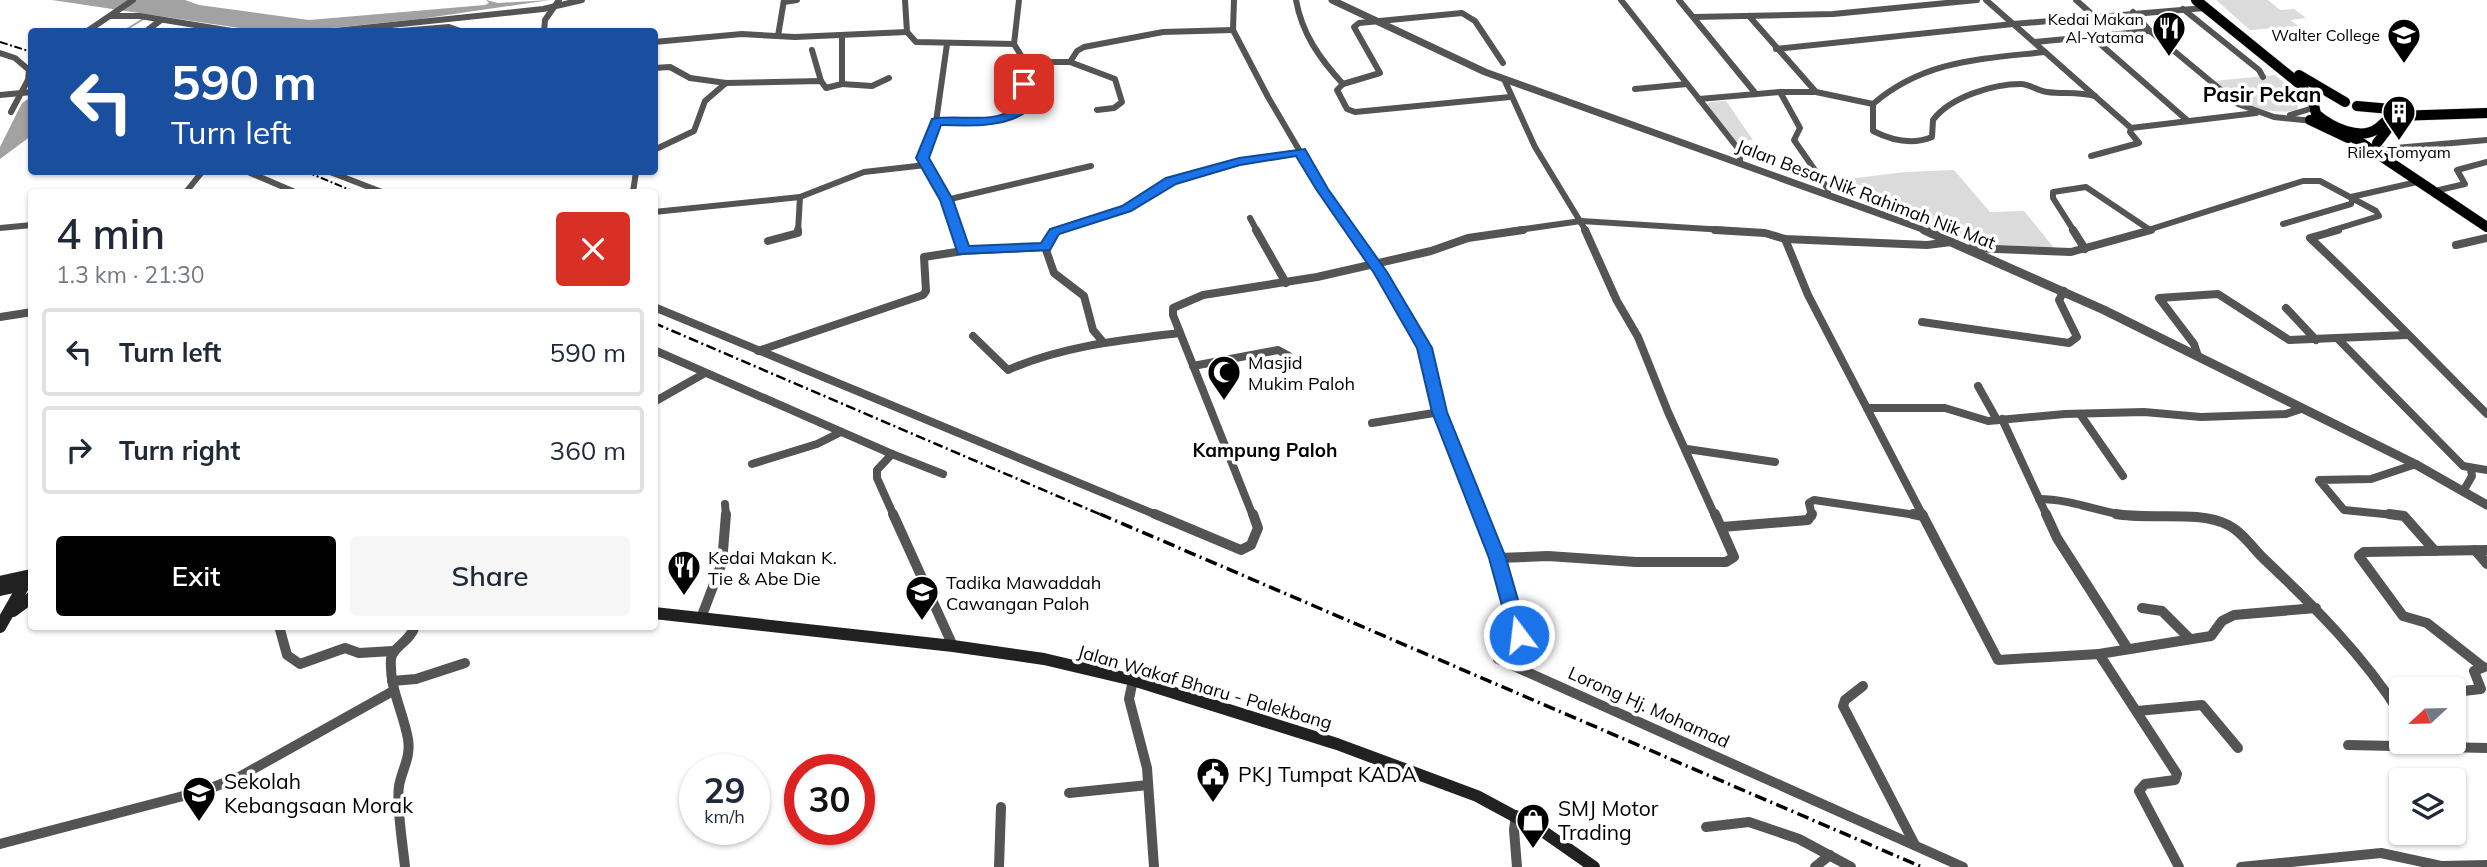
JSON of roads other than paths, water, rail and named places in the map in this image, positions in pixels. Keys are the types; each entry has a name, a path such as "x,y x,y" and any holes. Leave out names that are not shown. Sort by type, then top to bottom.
{"highway":[{"path":"2206,4 2303,78 2345,102"}],"main road":[{"path":"2196,0 2206,4 2302,86 2316,114 2330,125 2359,132 2376,127 2396,116 2487,113"},
{"path":"2314,106 2326,100 2345,102 2372,114 2376,127 2372,135 2381,146 2439,190 2487,221"},
{"path":"2357,106 2395,110 2487,108"},
{"path":"2381,146 2381,135 2392,124 2416,116"},
{"path":"2310,120 2362,145 2405,173"},
{"path":"2341,129 2487,227"},
{"path":"0,582 28,580"},
{"path":"0,590 28,580"},
{"path":"2,619 28,581"},
{"path":"2,619 28,600"},
{"name":"Jalan Wakaf Bharu - Palekbang","path":"658,613 953,646 1044,659 1133,680 1337,744 1439,781 1516,815 1594,867"}],"street":[{"path":"92,28 133,0"},
{"path":"357,28 582,0"},
{"path":"778,36 784,1 797,0"},
{"path":"905,0 907,32 919,43 1014,44"},
{"path":"936,122 968,122 1008,117 1020,112 1023,107 1025,62 1014,44 1019,0"},
{"path":"1070,62 1078,49 1086,46 1163,32 1233,30 1234,0"},
{"path":"1296,0 1297,15 1307,40 1343,84"},
{"name":"Jalan Besar Nik Rahimah Nik Mat","path":"1332,0 1504,79 1971,248 2416,464 2487,505"},
{"path":"1621,0 1740,151 1740,163"},
{"path":"1679,0 1756,94"},
{"path":"1694,17 1847,13 1977,0"},
{"path":"1986,0 2131,128 2130,132 2139,143 2091,156"},
{"path":"2076,0 2094,16"},
{"path":"544,28 545,20 557,3"},
{"path":"1776,49 2183,9 2206,4"},
{"path":"2183,9 2260,70 2263,77"},
{"path":"2133,12 2150,31 2238,104 2257,113 2330,125"},
{"path":"1503,63 1475,21 1462,13 1356,24 1354,27 1380,73 1343,84 1337,90 1351,112 1510,97"},
{"path":"112,15 140,16 212,28"},
{"path":"1749,16 1815,92"},
{"path":"150,28 161,20"},
{"name":"Lorong Hj. Mohamad","path":"1233,30 1322,189 1374,263 1425,348 1440,412 1498,558 1519,638 1517,643 1499,652 1498,659 1964,867"},
{"path":"2035,42 2150,31"},
{"path":"658,41 742,34 778,36 907,32"},
{"path":"842,35 842,84"},
{"path":"2091,36 2188,121"},
{"path":"947,44 936,122 922,158 947,200 963,251"},
{"path":"812,50 821,81 828,88 842,84 865,87 880,85 890,78"},
{"path":"2045,52 1928,69 1907,76 1889,87 1872,104 1873,131 1882,135 1925,140 1932,137 1932,123 1937,116 1956,101 1990,89 2026,84 2044,92 2076,91 2095,96"},
{"path":"0,53 15,58 28,67"},
{"path":"1025,62 1070,62 1115,79 1122,102 1114,108 1097,110"},
{"path":"658,68 670,67 691,78 726,83 821,81"},
{"path":"11,112 28,79"},
{"path":"1498,558 1548,556 1636,562 1727,562 1733,559 1734,554 1638,337 1617,301 1581,221 1535,147 1504,79"},
{"path":"658,147 694,131 705,100 726,83"},
{"path":"1635,89 1687,84"},
{"path":"0,95 28,92"},
{"path":"1699,99 1780,92 1815,92 1872,104"},
{"path":"1780,92 1800,128 1794,140 1828,189 1828,195"},
{"path":"2131,128 2257,113 2294,115 2314,106"},
{"path":"2381,146 2487,140"},
{"path":"1045,247 1054,232 1127,208 1171,181 1239,162 1300,152"},
{"path":"2439,190 2465,184 2457,170 2487,162"},
{"path":"658,212 800,197 864,172 926,165"},
{"path":"947,200 1091,166"},
{"path":"188,189 200,175"},
{"path":"255,175 288,189"},
{"path":"338,175 374,189"},
{"path":"1971,248 2060,253 2085,249 2303,181 2320,181 2352,197 2379,216 2310,238 2485,410"},
{"path":"2352,197 2417,182"},
{"path":"2085,249 2053,198 2053,192 2086,187 2150,230"},
{"path":"768,241 798,233 800,197"},
{"path":"2283,224 2351,204 2352,197"},
{"path":"1250,218 1286,283"},
{"path":"658,309 1237,549 1245,549 1251,545 1258,526 1172,312 1179,303 1205,295 1286,283 1431,251 1468,238 1581,221 1765,233 1785,239 1927,245 1954,241"},
{"path":"0,228 28,225"},
{"path":"2456,245 2487,237"},
{"path":"1785,239 1808,295 1998,660 2099,654 2211,636 2222,621 2234,615 2316,608"},
{"path":"758,351 923,295 926,290 924,257 931,254 1045,247"},
{"path":"1045,247 1054,273 1084,296 1093,330 1103,342"},
{"path":"1922,322 2068,343 2077,337 2059,299 2063,291"},
{"path":"2198,356 2194,344 2160,298 2218,294 2284,338 2316,340 2407,335"},
{"path":"2286,308 2316,340"},
{"path":"0,317 28,313"},
{"path":"973,336 1008,370 1026,362 1103,342 1180,334"},
{"path":"2338,339 2456,460 2471,470 2487,470"},
{"path":"1193,366 1278,350 1289,356"},
{"path":"658,352 943,474"},
{"path":"658,400 705,373"},
{"path":"1978,386 2000,420 2057,538 2128,649"},
{"path":"1867,408 1945,408 1979,419 2000,420 2144,412 2201,416 2286,414 2301,409"},
{"path":"1372,423 1440,412"},
{"path":"2080,414 2123,475"},
{"path":"752,464 817,444 841,432"},
{"path":"1687,449 1775,462"},
{"path":"892,454 877,470 877,478 953,646"},
{"path":"2416,464 2371,479 2319,480 2344,510 2404,516 2435,551"},
{"path":"2464,490 2472,476 2471,470"},
{"path":"2039,499 2063,499 2092,510 2137,518 2218,520 2234,529 2316,608 2388,694"},
{"path":"1722,527 1808,520 1812,516 1809,503 1814,500 1923,516"},
{"path":"701,618 722,568 727,537 725,504"},
{"path":"2475,550 2487,564"},
{"path":"2485,667 2427,623 2403,616 2359,556 2364,552 2487,550"},
{"path":"2142,608 2162,611 2189,638"},
{"path":"280,630 289,658 293,663 300,664 345,648 359,653 393,651 407,643 413,630"},
{"path":"393,651 393,686 408,740 407,766 399,786 405,867"},
{"path":"2099,654 2177,774 2175,780 2145,784 2139,791 2179,867"},
{"path":"0,844 217,786 239,777 393,686 466,663"},
{"path":"2466,691 2481,689 2474,671 2485,667"},
{"path":"1133,680 1129,699 1147,768 1154,867"},
{"path":"1863,686 1845,700 1843,706 1915,845"},
{"path":"2137,711 2202,705 2238,748"},
{"path":"2348,745 2389,745"},
{"path":"2466,747 2487,748"},
{"path":"1069,793 1148,785"},
{"path":"999,867 1001,807"},
{"path":"1516,815 1514,830 1517,867"},
{"path":"1706,827 1749,822 1799,839 1851,867"},
{"path":"2241,867 2379,853 2444,867 2487,865"},
{"path":"1815,867 1830,855"}],"waterway":[{"path":"129,28 145,18"}],"railway":[{"path":"0,42 28,51"},
{"path":"314,175 348,189"},
{"path":"658,325 1104,516"},
{"path":"1100,514 1922,867"}],"place":[{"name":"Kedai Makan Al-Yatama","path":"2169,58"},
{"name":"Walter College","path":"2404,65"},
{"name":"Rilex Tomyam","path":"2399,142"},
{"name":"Masjid Mukim Paloh","path":"1224,402"},
{"name":"Kedai Makan K. Tie & Abe Die","path":"684,597"},
{"name":"Tadika Mawaddah Cawangan Paloh","path":"922,622"},
{"name":"PKJ Tumpat KADA","path":"1213,804"},
{"name":"Sekolah Kebangsaan Morak","path":"199,823"},
{"name":"SMJ Motor Trading","path":"1533,850"}],"district":[{"name":"Pasir Pekan","path":"2262,94"},
{"name":"Kampung Paloh","path":"1265,450"}]}
